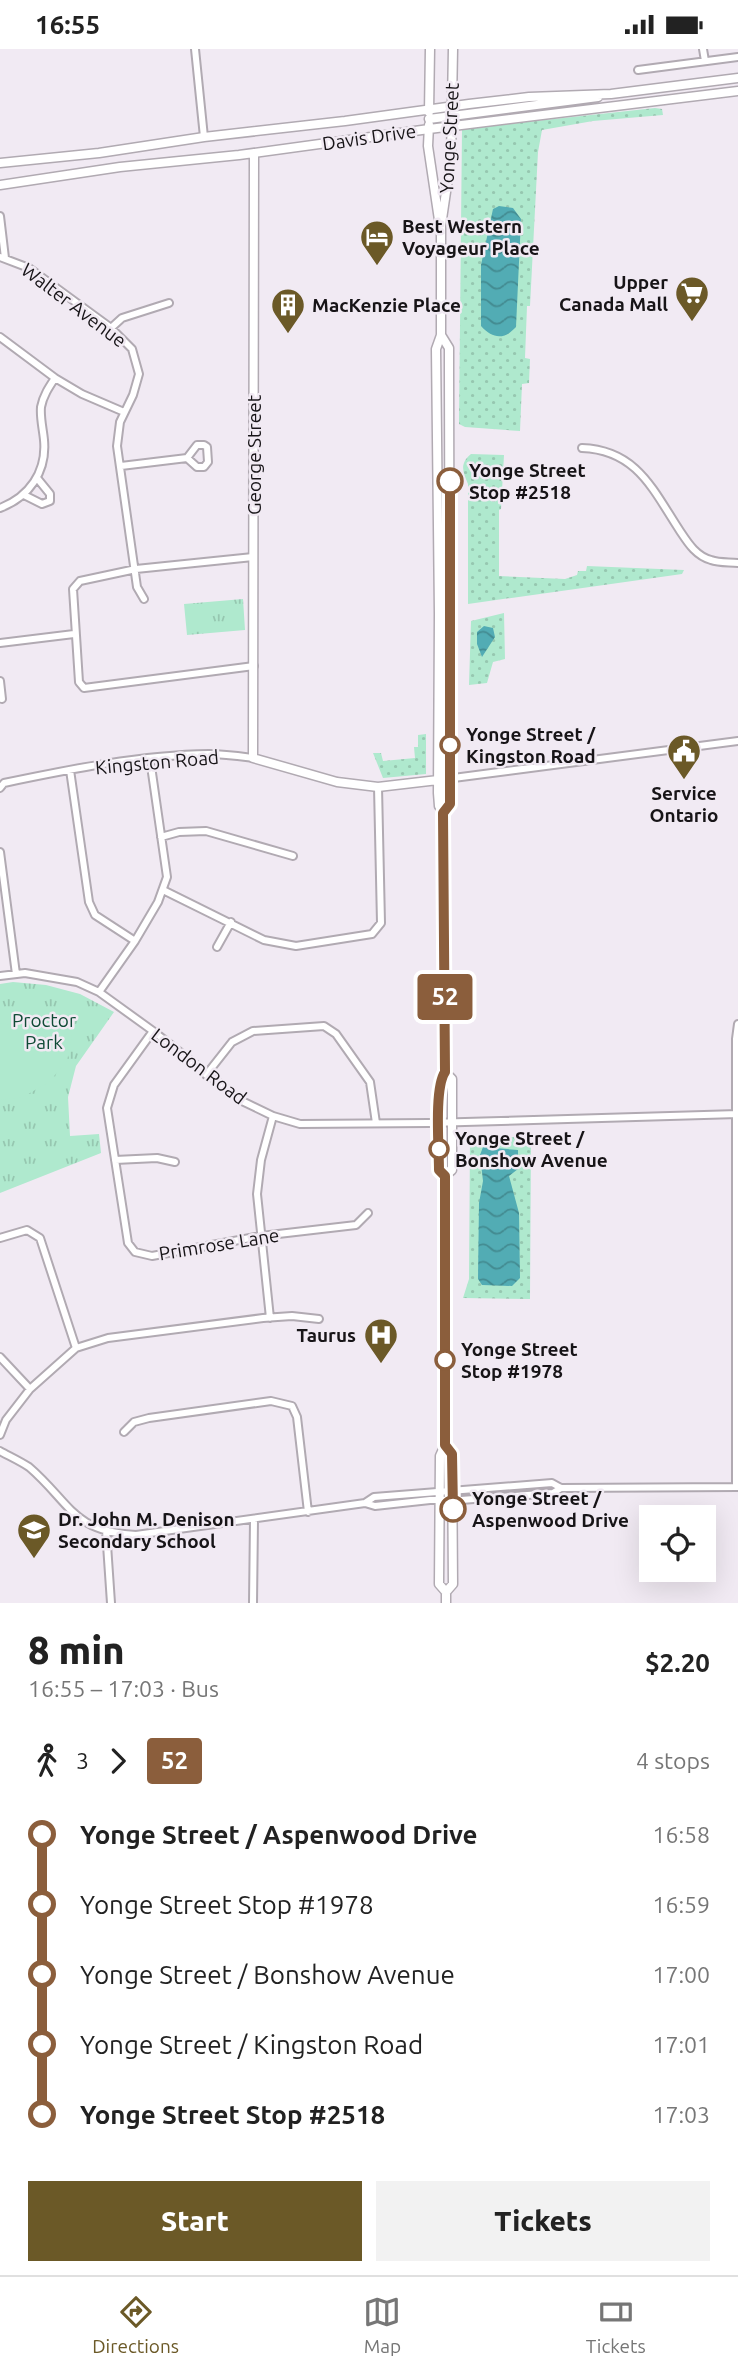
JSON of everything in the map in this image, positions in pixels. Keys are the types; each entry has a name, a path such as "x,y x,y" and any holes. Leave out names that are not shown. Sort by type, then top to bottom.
{"main road":[{"name":"Yonge Street","path":"430,49 428,146 441,226"},
{"name":"Yonge Street","path":"446,1592 439,1584 440,1456 445,1445 445,1176 439,1170 439,1122 440,1080 445,1072 443,813 439,806 438,781 436,349 441,335 441,226 450,168 453,49"},
{"name":"Davis Drive","path":"0,163 99,153 204,137 529,97 611,94 738,78"},
{"name":"Davis Drive","path":"0,185 120,167 254,153 429,124 451,127 738,91"},
{"path":"429,124 451,116 590,100 611,94"},
{"name":"George Street","path":"253,758 254,153"},
{"name":"Yonge Street","path":"441,335 449,348 450,481 450,804 443,813"},
{"name":"Kingston Road","path":"253,758 337,782 378,787 438,781"},
{"name":"Yonge Street","path":"445,1072 452,1079 452,1170 445,1176"},
{"name":"Yonge Street","path":"445,1445 452,1454 453,1501 453,1584 446,1592 446,1603"}],"street":[{"path":"195,49 204,137"},
{"path":"703,49 705,61"},
{"path":"638,70 738,57"},
{"path":"0,216 3,257"},
{"name":"Walter Avenue","path":"3,257 29,268 111,328 132,349 138,365 137,384 117,435 137,587 144,599"},
{"path":"111,328 122,318 169,303"},
{"path":"0,337 55,378 82,394 124,412"},
{"path":"0,508 24,495 37,478 44,450 42,406 55,378"},
{"path":"121,466 187,458 197,445 206,446 208,462 202,468 202,477"},
{"path":"582,448 594,448 622,457 643,476 692,549 710,560 738,563"},
{"path":"187,458 202,468"},
{"path":"24,495 42,504 50,501 50,495 37,478"},
{"path":"253,557 136,569 80,581 73,589 79,682 84,688 254,666"},
{"path":"0,643 74,634"},
{"path":"0,681 2,699"},
{"path":"438,781 738,741"},
{"name":"Kingston Road","path":"0,788 4,783 70,770 150,759 210,754 253,758"},
{"path":"99,992 135,941 163,890 167,877 150,759"},
{"path":"70,770 89,902 95,915 135,941"},
{"path":"163,890 264,940 296,946 372,934 381,923 378,787"},
{"path":"161,837 179,832 206,831 293,856"},
{"path":"0,852 16,974"},
{"path":"217,947 231,922"},
{"name":"London Road","path":"0,976 25,973 77,982 99,992 242,1101 273,1117 300,1124 737,1114"},
{"path":"0,1451 27,1466 69,1510 88,1525 117,1534 135,1535 365,1503 374,1497 439,1490 552,1483 561,1487 737,1487 738,1024"},
{"path":"206,1075 232,1042 253,1031 324,1025 336,1034 370,1082 376,1123"},
{"name":"Primrose Lane","path":"153,1031 114,1085 107,1108 128,1243 135,1252 152,1255 261,1236 356,1225 368,1213"},
{"path":"270,1318 258,1183 261,1160 273,1117"},
{"path":"115,1160 158,1158 175,1162"},
{"path":"0,1238 27,1230 40,1238 76,1348"},
{"path":"0,1435 6,1420 30,1388 76,1348 108,1338 270,1318 292,1316 319,1319"},
{"path":"0,1357 30,1388"},
{"path":"124,1432 134,1422 149,1418 271,1401 292,1406 297,1417 308,1512"},
{"path":"365,1503 374,1506 553,1493 561,1487"},
{"path":"253,1603 254,1520"},
{"path":"106,1530 111,1603"}],"green space":[{"path":"662,109 663,115 593,121 542,130 538,152 530,306 527,306 525,358 530,359 529,383 522,384 520,431 465,427 459,424 462,129"},
{"path":"471,454 504,455 499,510 499,576 565,579 577,575 578,571 586,571 587,566 684,570 682,574 468,604 468,484 463,468"},
{"path":"243,599 245,630 187,635 184,604"},
{"path":"504,613 505,659 493,662 487,683 469,685 471,621"},
{"path":"426,734 426,774 383,778 373,753 381,753 383,761 415,758 414,747 418,747 418,735"},
{"name":"Proctor Park","path":"13,982 46,985 80,994 114,1012 76,1066 68,1097 70,1136 99,1134 101,1153 0,1193 0,984"},
{"path":"0,1023 72,1036 67,1061 49,1082 23,1097 0,1100"},
{"path":"531,1136 530,1299 463,1298 469,1279 470,1139"}],"water":[{"path":"499,206 513,208 521,219 516,327 503,336 494,335 481,326 481,265 493,209"},
{"path":"484,626 493,628 495,637 482,657 477,644 477,632"},
{"path":"483,1147 518,1150 518,1169 509,1176 519,1213 520,1278 512,1286 482,1285 478,1279 479,1203 483,1181 480,1155"}],"bus line":[{"name":"52","path":"450,481 450,804 443,813 445,1072 440,1080 439,1170 445,1176 445,1445 452,1454 453,1509"}],"place":[{"name":"Best Western Voyageur Place","path":"377,267"},
{"name":"Upper Canada Mall","path":"692,323"},
{"name":"MacKenzie Place","path":"288,335"},
{"name":"Yonge Street Stop #2518","path":"450,481"},
{"name":"Yonge Street / Kingston Road","path":"450,745"},
{"name":"Service Ontario","path":"684,781"},
{"name":"Yonge Street / Bonshow Avenue","path":"439,1149"},
{"name":"Yonge Street Stop #1978","path":"445,1360"},
{"name":"Taurus","path":"381,1365"},
{"name":"Yonge Street / Aspenwood Drive","path":"453,1509"},
{"name":"Dr. John M. Denison Secondary School","path":"34,1560"}]}
